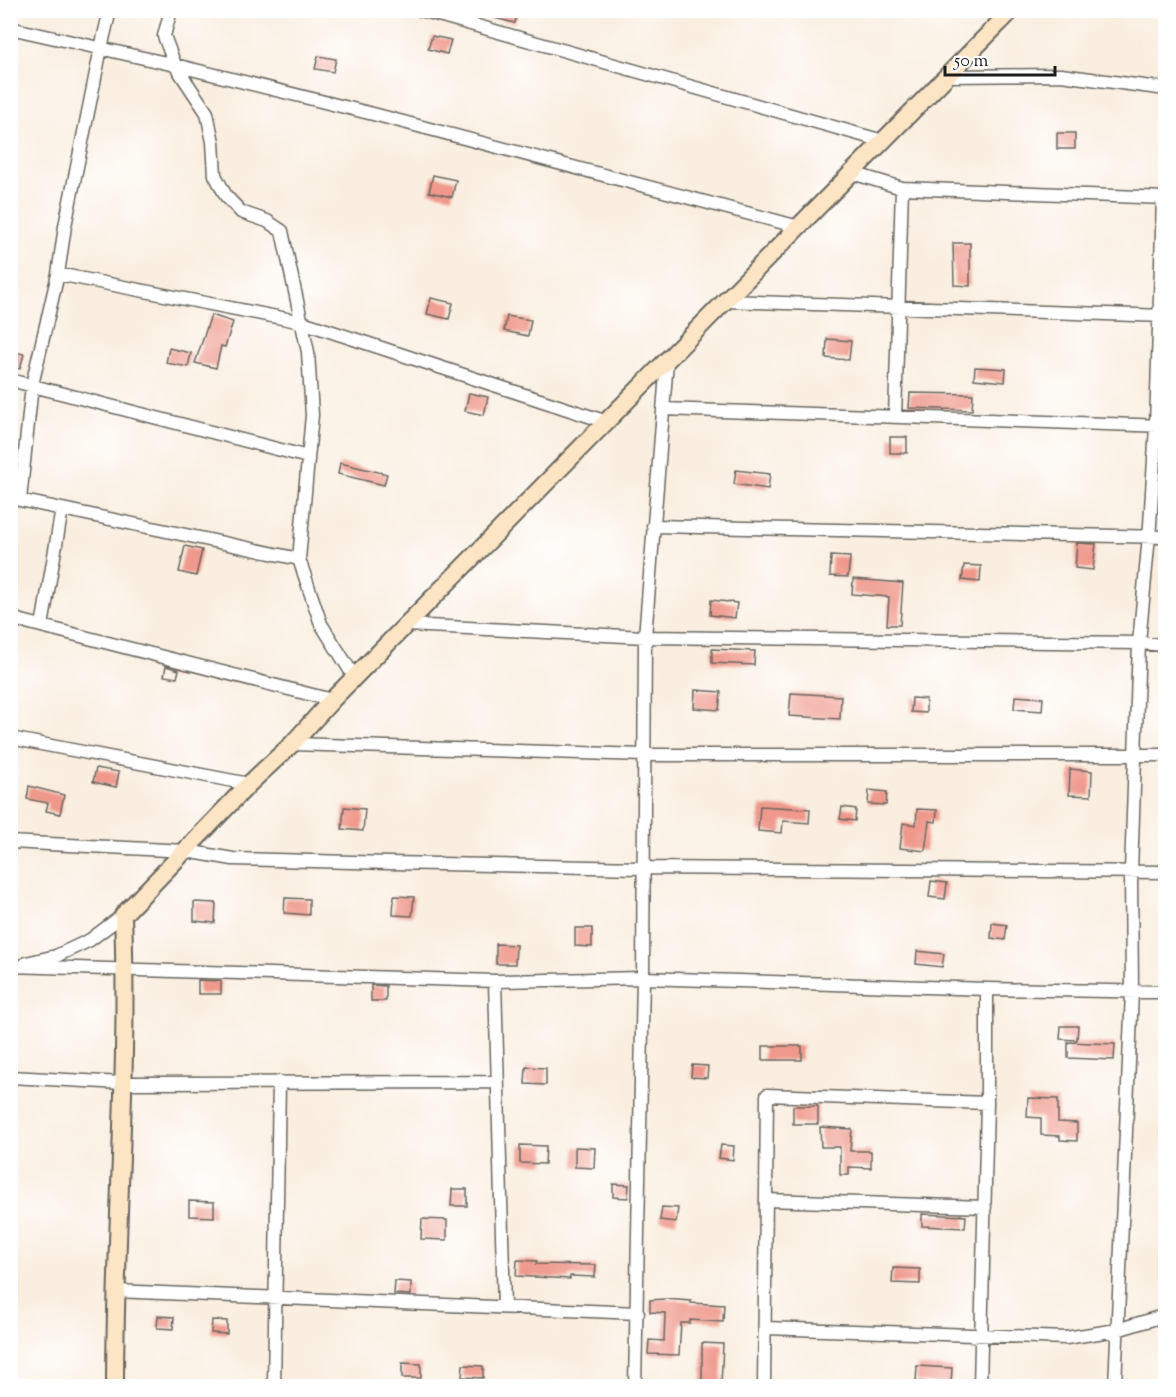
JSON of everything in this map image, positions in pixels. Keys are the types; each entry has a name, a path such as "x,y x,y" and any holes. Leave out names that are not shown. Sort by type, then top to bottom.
{"street":[{"path":"110,10 65,226 58,274 32,385 15,499 299,559"},
{"path":"171,10 164,36 175,65 207,114 213,142 215,175 226,196 242,212 267,220 282,231 308,352 312,415 299,559 321,624 355,678"},
{"path":"421,10 883,141"},
{"path":"11,966 56,956 90,940 123,915 249,784 292,744 332,700 1012,10"},
{"path":"10,28 175,65 377,115 799,227"},
{"path":"947,76 1061,75 1166,89"},
{"path":"852,173 902,188 1164,198 1161,426 1139,643 1131,872 1132,992 1115,1386"},
{"path":"896,417 902,188"},
{"path":"58,274 302,322 607,422"},
{"path":"726,302 1162,316"},
{"path":"636,1386 643,978 645,638 667,361"},
{"path":"10,380 308,457"},
{"path":"663,409 1161,426"},
{"path":"42,626 62,509"},
{"path":"653,526 1166,537"},
{"path":"10,618 332,700"},
{"path":"408,625 645,638 1166,645"},
{"path":"10,738 249,784"},
{"path":"292,744 644,755 1166,755"},
{"path":"10,842 186,851 233,859 642,868 1166,872"},
{"path":"115,1386 115,1291 125,970 123,915"},
{"path":"11,966 495,981 643,978 1166,992"},
{"path":"495,981 504,1307"},
{"path":"980,1386 987,1103 987,989"},
{"path":"10,1077 123,1083 497,1082"},
{"path":"274,1386 279,1082"},
{"path":"764,1386 766,1095 987,1103"},
{"path":"766,1200 985,1207"},
{"path":"115,1291 638,1313"},
{"path":"765,1328 1066,1338 1118,1330 1166,1315"}],"building":[{"path":"482,10 518,10 515,23 482,15"},
{"path":"432,36 451,40 447,54 428,49"},
{"path":"318,56 336,59 333,72 315,69"},
{"path":"1057,133 1075,133 1075,149 1057,149"},
{"path":"433,175 456,180 452,197 429,192"},
{"path":"953,243 970,243 970,286 954,285"},
{"path":"431,298 453,303 449,319 427,314"},
{"path":"211,315 233,322 225,347 221,346 216,368 195,363"},
{"path":"507,316 531,320 528,336 504,331"},
{"path":"827,339 851,341 849,360 826,358"},
{"path":"169,348 191,353 188,367 166,363"},
{"path":"10,351 24,354 20,369 10,367"},
{"path":"975,367 1006,369 1005,382 974,379"},
{"path":"469,393 488,397 484,415 465,411"},
{"path":"910,393 973,394 972,410 909,408"},
{"path":"890,437 907,437 907,453 890,453"},
{"path":"340,463 387,474 384,485 338,474"},
{"path":"736,470 770,474 768,489 734,484"},
{"path":"1077,543 1096,544 1093,570 1075,568"},
{"path":"185,546 202,550 196,576 179,572"},
{"path":"831,556 850,557 848,577 830,576"},
{"path":"964,565 981,566 980,582 962,580"},
{"path":"853,579 903,583 900,625 887,625 889,597 852,594"},
{"path":"711,600 737,603 735,618 710,615"},
{"path":"712,649 755,651 754,665 712,663"},
{"path":"166,666 179,670 177,678 164,676"},
{"path":"695,690 721,692 719,710 694,708"},
{"path":"791,693 841,696 840,719 789,716"},
{"path":"1015,696 1043,698 1042,711 1014,709"},
{"path":"912,698 926,699 926,713 911,712"},
{"path":"96,768 119,772 116,787 93,782"},
{"path":"1070,769 1092,771 1091,796 1069,795"},
{"path":"29,786 64,795 60,814 46,811 48,803 27,799"},
{"path":"869,790 887,792 886,805 868,804"},
{"path":"760,806 810,809 809,823 783,821 782,833 758,831"},
{"path":"344,807 365,809 363,831 342,829"},
{"path":"842,807 856,809 855,821 840,819"},
{"path":"917,809 937,810 936,822 929,821 925,851 900,848 903,823 916,825"},
{"path":"931,881 947,883 945,899 929,897"},
{"path":"394,896 414,897 412,916 393,915"},
{"path":"285,898 309,899 309,915 284,913"},
{"path":"194,902 216,903 215,923 194,921"},
{"path":"992,923 1007,925 1005,940 991,938"},
{"path":"575,928 592,928 592,947 575,946"},
{"path":"496,944 516,945 515,964 496,964"},
{"path":"917,951 944,954 942,967 916,964"},
{"path":"198,980 221,981 221,994 198,994"},
{"path":"371,985 386,986 386,1001 371,1001"},
{"path":"1061,1026 1078,1026 1077,1040 1060,1039"},
{"path":"1068,1042 1115,1044 1114,1060 1068,1058"},
{"path":"763,1046 802,1046 802,1060 763,1060"},
{"path":"692,1065 708,1066 707,1078 691,1077"},
{"path":"526,1067 546,1068 546,1085 525,1084"},
{"path":"1028,1098 1058,1099 1058,1122 1077,1123 1077,1141 1060,1140 1060,1136 1041,1135 1041,1118 1027,1117"},
{"path":"793,1106 818,1106 818,1124 793,1124"},
{"path":"820,1127 852,1129 850,1151 871,1151 871,1168 849,1167 849,1175 840,1175 840,1147 821,1147"},
{"path":"520,1145 546,1146 545,1164 520,1163"},
{"path":"721,1145 734,1146 733,1160 719,1158"},
{"path":"575,1147 595,1148 594,1168 575,1167"},
{"path":"613,1184 629,1185 628,1198 613,1197"},
{"path":"452,1189 467,1189 467,1206 451,1206"},
{"path":"189,1201 214,1202 214,1217 189,1216"},
{"path":"662,1207 678,1208 676,1222 660,1220"},
{"path":"922,1214 966,1216 965,1228 922,1226"},
{"path":"422,1219 447,1220 447,1240 421,1239"},
{"path":"517,1260 537,1261 536,1264 596,1265 595,1277 570,1276 570,1279 516,1276"},
{"path":"893,1268 920,1269 920,1284 892,1283"},
{"path":"395,1281 411,1282 411,1295 394,1294"},
{"path":"665,1299 724,1305 723,1322 690,1320 690,1323 681,1323 679,1355 648,1354 649,1340 664,1341 665,1313 650,1312 650,1300"},
{"path":"158,1316 174,1317 173,1329 157,1328"},
{"path":"212,1320 227,1321 227,1334 211,1333"},
{"path":"702,1343 723,1344 721,1386 702,1386"},
{"path":"402,1363 421,1364 421,1378 402,1378"},
{"path":"463,1365 483,1366 483,1378 462,1377"},
{"path":"917,1366 952,1368 951,1384 916,1382"}]}
